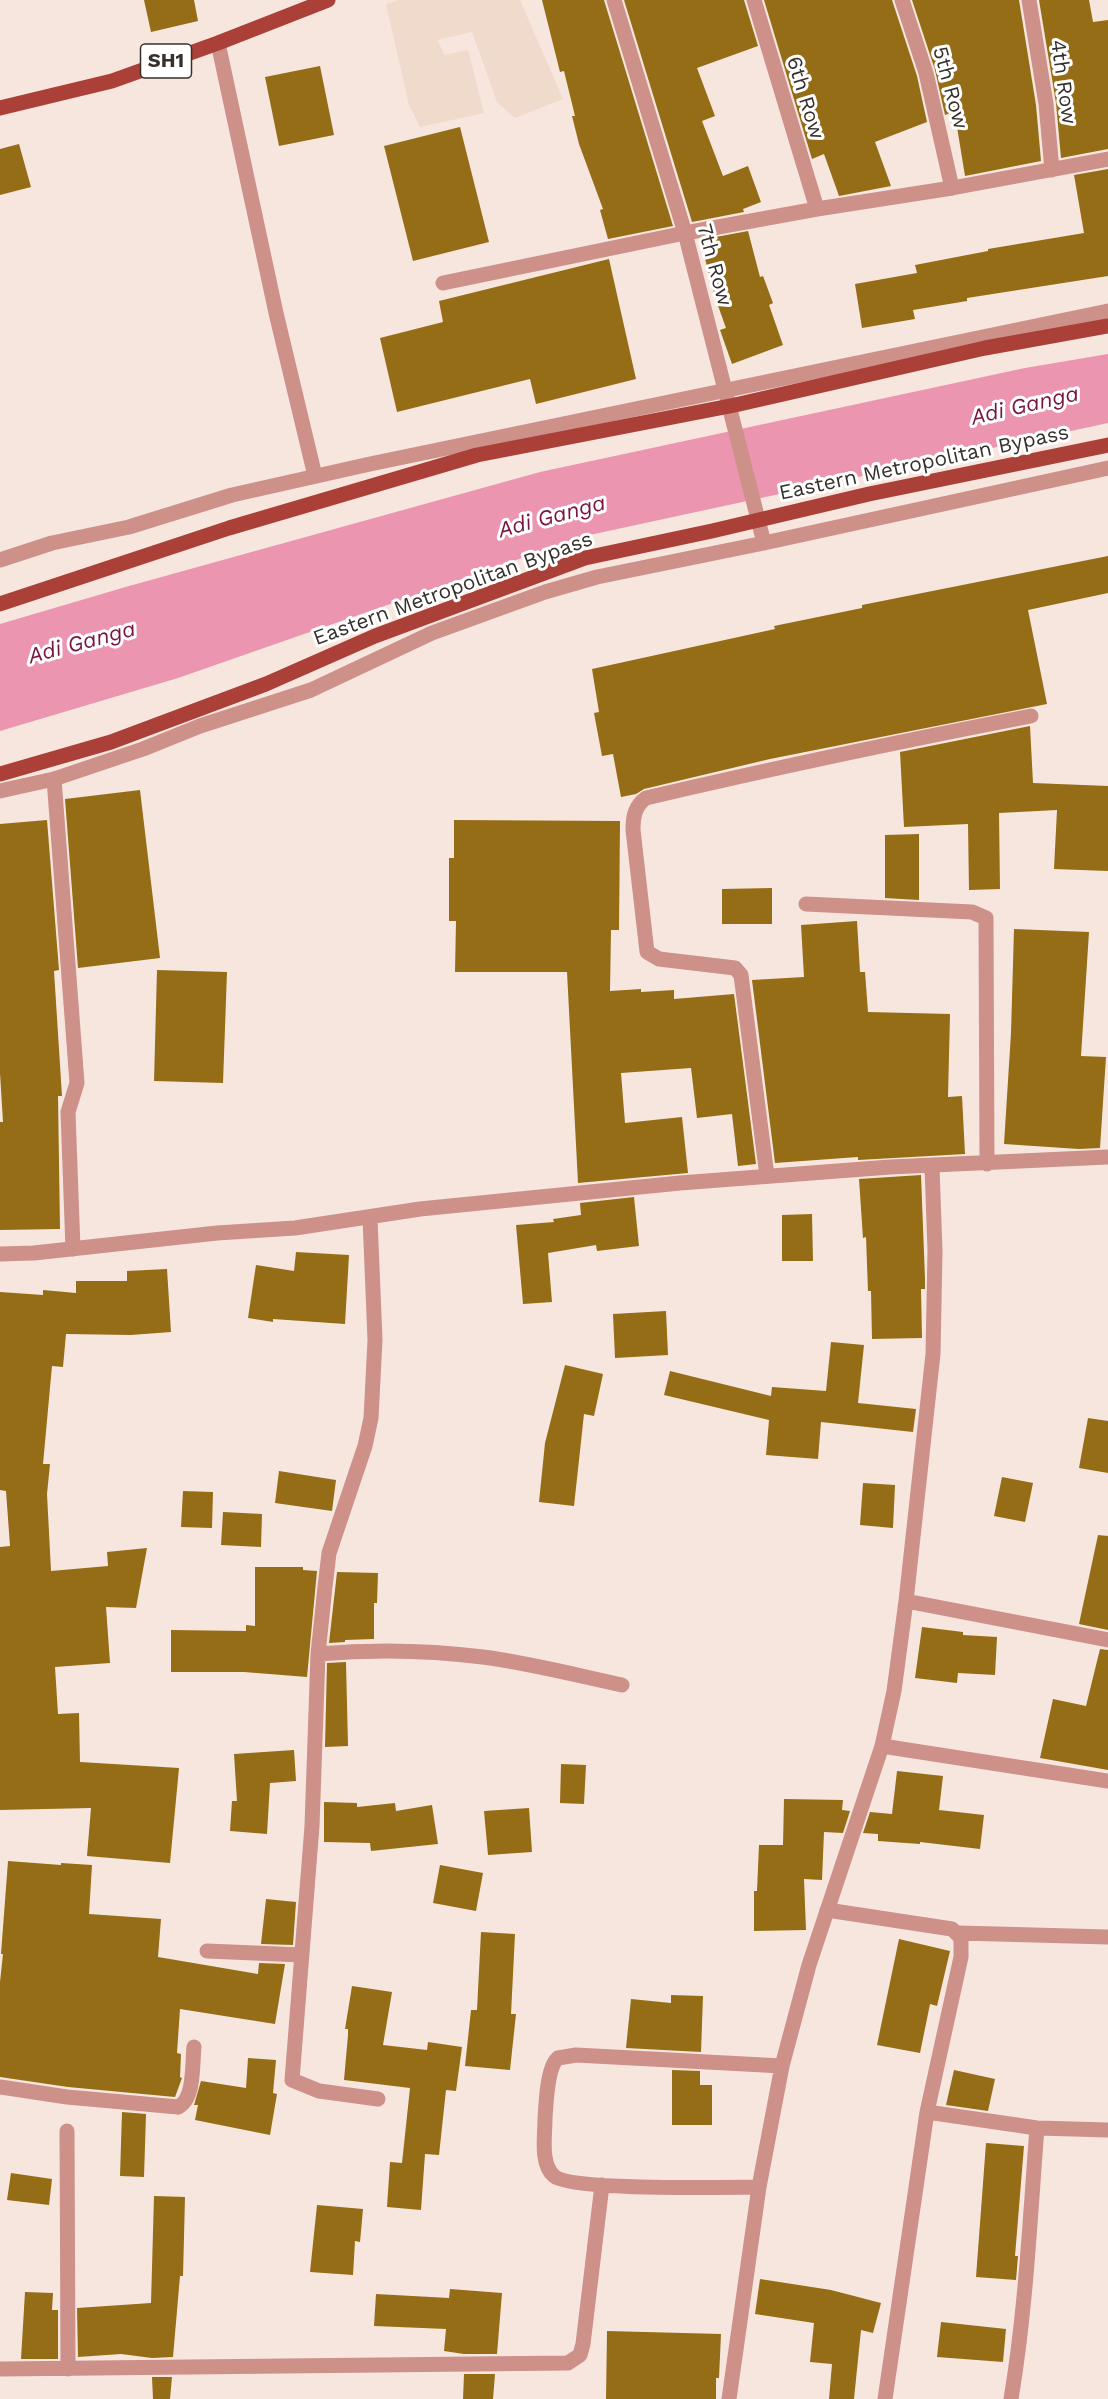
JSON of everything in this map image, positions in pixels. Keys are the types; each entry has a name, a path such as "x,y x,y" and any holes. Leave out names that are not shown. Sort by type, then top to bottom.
{"main road":[{"name":"SH1","path":"0,108 112,81 328,0"},
{"path":"0,604 229,528 477,455 735,405 985,348 1108,326"},
{"name":"Eastern Metropolitan Bypass","path":"0,774 111,742 266,684 375,636 585,558 869,494 1108,446"}],"street":[{"name":"7th Row","path":"614,0 685,233 764,543"},
{"name":"6th Row","path":"754,0 817,209"},
{"name":"5th Row","path":"902,0 933,102 952,188"},
{"name":"4th Row","path":"1029,0 1047,104 1052,170"},
{"path":"218,43 276,313 315,476"},
{"path":"443,283 685,233 1108,159"},
{"path":"0,560 52,543 129,527 232,495 315,476 724,389 1108,311"},
{"path":"0,790 54,779 143,749 200,726 311,690 432,633 544,591 597,577 1108,468"},
{"path":"767,1176 741,975 735,968 659,959 647,952 633,830 633,819 637,806 646,798 771,769 1031,716"},
{"path":"54,779 77,1083 68,1112 73,1249"},
{"path":"806,904 972,912 986,918 987,1164"},
{"path":"0,1254 73,1249 217,1233 295,1228 430,1208 767,1176 1108,1157"},
{"path":"729,2399 759,2187 782,2066 809,1965 882,1746 894,1691 933,1354 935,1251 932,1167"},
{"path":"370,1218 375,1340 371,1418 366,1446 329,1554 318,1654 312,1826 292,2080 319,2091 378,2099"},
{"path":"906,1601 1108,1640"},
{"path":"318,1654 360,1650 407,1650 474,1656 622,1685"},
{"path":"882,1746 1108,1781"},
{"path":"827,1910 952,1929 959,1933 1108,1937"},
{"path":"885,2399 927,2112 961,1957 962,1942 959,1933"},
{"path":"207,1951 302,1955"},
{"path":"0,2087 67,2097 178,2107 188,2096 194,2047"},
{"path":"759,2187 602,2186 562,2181 546,2167 546,2106 552,2066 558,2058 576,2055 782,2066"},
{"path":"927,2112 1037,2128 1108,2130"},
{"path":"1011,2399 1029,2247 1037,2128"},
{"path":"67,2131 68,2369"},
{"path":"0,2369 568,2362 580,2355 583,2344 602,2186"}],"shaded area":[{"path":"399,0 520,0 563,99 515,118 497,102 472,32 437,40 445,55 468,50 484,113 420,127 409,105 386,4"}],"water":[{"name":"Adi Ganga","path":"1108,354 1108,423 585,536 178,678 0,731 0,624 540,472 1025,368"}],"building":[{"path":"144,0 194,0 198,21 151,32"},
{"path":"542,0 604,0 673,226 608,239 600,210 603,209 579,144 564,71 560,72"},
{"path":"624,0 744,0 758,46 697,68 715,116 702,121 723,176 748,166 761,202 743,209 744,212 692,222"},
{"path":"764,0 892,0 917,76 927,122 875,142 891,186 839,196 824,154 812,159"},
{"path":"912,0 1019,0 1036,105 1041,161 965,176 957,127 952,128 950,113 945,115 935,70"},
{"path":"1039,0 1089,0 1093,22 1108,20 1108,149 1061,158 1056,103"},
{"path":"320,66 334,135 279,146 265,77"},
{"path":"460,127 489,242 413,261 384,146"},
{"path":"19,144 31,187 0,195 0,149"},
{"path":"1108,169 1108,276 967,298 967,301 913,310 915,319 862,328 855,284 917,273 915,265 988,251 988,249 1084,233 1074,175"},
{"path":"748,231 760,277 763,276 773,303 769,305 783,345 732,364 720,330 726,328 700,240"},
{"path":"609,259 636,379 536,404 530,379 397,412 380,338 443,322 439,301"},
{"path":"1108,556 1108,593 1028,610 1047,704 770,759 644,789 636,794 621,797 613,754 602,756 594,713 599,712 592,669 775,629 774,626 862,608 862,605"},
{"path":"1030,726 1033,783 1108,786 1108,871 1054,869 1057,810 999,813 1000,889 969,890 968,824 904,827 900,752"},
{"path":"140,790 160,958 78,968 65,799"},
{"path":"47,820 59,970 54,971 62,1096 58,1096 60,1229 0,1230 0,1122 3,1122 0,1073 0,824"},
{"path":"454,820 620,821 619,930 611,930 610,991 674,990 674,999 734,994 756,1164 738,1166 732,1114 697,1118 691,1068 621,1073 625,1123 682,1117 688,1173 578,1183 567,972 455,972 456,921 449,921 449,858 454,858"},
{"path":"919,834 919,900 885,898 885,835"},
{"path":"772,888 772,924 722,924 722,889"},
{"path":"857,921 860,972 865,972 868,1012 950,1014 948,1097 962,1096 965,1154 858,1160 858,1157 775,1163 752,980 804,977 801,925"},
{"path":"1014,929 1089,932 1081,1056 1106,1057 1100,1148 1079,1149 1004,1144 1011,1033"},
{"path":"157,970 227,972 223,1083 154,1081"},
{"path":"921,1175 925,1279 925,1289 921,1289 922,1338 872,1339 871,1291 868,1291 866,1237 863,1238 859,1179"},
{"path":"634,1197 639,1246 597,1251 596,1245 548,1253 552,1302 523,1304 516,1225 554,1222 553,1219 581,1215 580,1203"},
{"path":"812,1214 813,1261 782,1261 782,1215"},
{"path":"296,1252 349,1255 345,1324 273,1319 273,1322 248,1318 256,1265 294,1271"},
{"path":"167,1269 171,1332 131,1335 66,1334 63,1367 52,1366 43,1464 50,1464 47,1494 51,1571 108,1566 107,1552 147,1548 136,1608 106,1607 110,1663 55,1667 58,1714 79,1713 80,1762 179,1768 170,1863 87,1856 91,1808 0,1810 0,1547 10,1546 6,1491 0,1490 0,1292 43,1295 43,1290 76,1293 76,1281 127,1281 127,1271"},
{"path":"666,1311 668,1355 615,1358 613,1314"},
{"path":"831,1342 864,1345 858,1403 916,1409 913,1432 821,1422 818,1459 766,1455 769,1420 664,1395 670,1371 771,1396 772,1387 826,1391"},
{"path":"565,1365 603,1374 594,1416 584,1414 574,1506 539,1502 545,1443"},
{"path":"1088,1418 1108,1421 1108,1473 1079,1468"},
{"path":"279,1471 336,1480 332,1511 275,1503"},
{"path":"1002,1477 1033,1483 1025,1522 994,1516"},
{"path":"863,1483 895,1485 893,1528 860,1525"},
{"path":"183,1491 213,1492 212,1528 181,1527"},
{"path":"223,1512 262,1514 261,1547 221,1545"},
{"path":"1098,1535 1108,1536 1108,1630 1079,1624"},
{"path":"255,1567 303,1567 303,1570 317,1571 307,1677 244,1672 171,1672 171,1630 246,1631 246,1625 255,1626"},
{"path":"337,1572 378,1573 377,1603 374,1603 374,1639 329,1643"},
{"path":"922,1627 963,1632 963,1635 997,1637 995,1675 958,1673 957,1683 915,1678"},
{"path":"1100,1649 1108,1650 1108,1770 1040,1758 1053,1699 1086,1706"},
{"path":"346,1662 348,1746 325,1747 327,1663"},
{"path":"294,1750 296,1781 270,1783 267,1834 230,1831 232,1801 237,1801 234,1754"},
{"path":"561,1764 586,1765 584,1804 560,1803"},
{"path":"897,1771 943,1776 939,1810 984,1815 980,1849 920,1842 920,1844 878,1841 878,1834 863,1833 870,1812 892,1814"},
{"path":"784,1799 843,1800 842,1810 850,1811 843,1833 824,1832 822,1880 804,1879 806,1930 754,1931 754,1891 757,1891 759,1845 783,1845"},
{"path":"324,1802 357,1803 357,1807 395,1803 396,1811 432,1805 438,1844 371,1851 370,1843 324,1842"},
{"path":"529,1808 532,1852 488,1855 484,1811"},
{"path":"8,1861 92,1865 89,1914 161,1919 158,1957 258,1974 259,1963 285,1964 275,2024 180,2009 177,2053 181,2054 180,2077 182,2078 175,2097 68,2087 0,2077 0,1982 3,1954 1,1954"},
{"path":"440,1865 483,1873 476,1911 433,1903"},
{"path":"266,1899 296,1902 293,1945 261,1944"},
{"path":"481,1932 515,1934 511,2014 516,2014 510,2070 465,2066 471,2010 477,2010"},
{"path":"899,1939 950,1951 937,2006 930,2004 920,2053 877,2045"},
{"path":"352,1986 392,1992 383,2045 427,2050 428,2042 462,2047 456,2091 446,2090 439,2155 425,2154 421,2210 387,2207 390,2162 402,2163 410,2088 344,2080 348,2035 348,2029 345,2029"},
{"path":"671,1995 703,1996 701,2052 626,2048 631,1999 671,2003"},
{"path":"248,2058 276,2060 273,2093 277,2094 270,2135 195,2120 198,2105 194,2105 201,2081 246,2088"},
{"path":"672,2070 700,2071 700,2085 712,2085 712,2125 672,2125"},
{"path":"954,2070 995,2079 988,2111 946,2105"},
{"path":"122,2112 146,2114 144,2177 120,2176"},
{"path":"986,2143 1024,2146 1015,2256 1018,2256 1016,2280 976,2277"},
{"path":"11,2173 52,2179 49,2205 7,2200"},
{"path":"154,2196 185,2197 183,2276 180,2276 173,2357 152,2358 121,2354 78,2357 77,2308 151,2303"},
{"path":"317,2205 363,2209 360,2242 355,2241 353,2275 310,2272"},
{"path":"760,2279 831,2290 881,2303 873,2333 861,2330 854,2399 829,2399 832,2364 810,2362 814,2323 755,2314"},
{"path":"450,2289 502,2293 497,2354 464,2354 444,2351 446,2329 374,2326 376,2294 449,2298"},
{"path":"25,2292 53,2293 52,2310 58,2310 58,2359 21,2359"},
{"path":"941,2322 1006,2329 1003,2362 937,2357"},
{"path":"607,2331 721,2334 716,2399 606,2399"},
{"path":"464,2374 495,2374 493,2399 463,2399"},
{"path":"152,2377 172,2377 170,2399 153,2399"}]}
